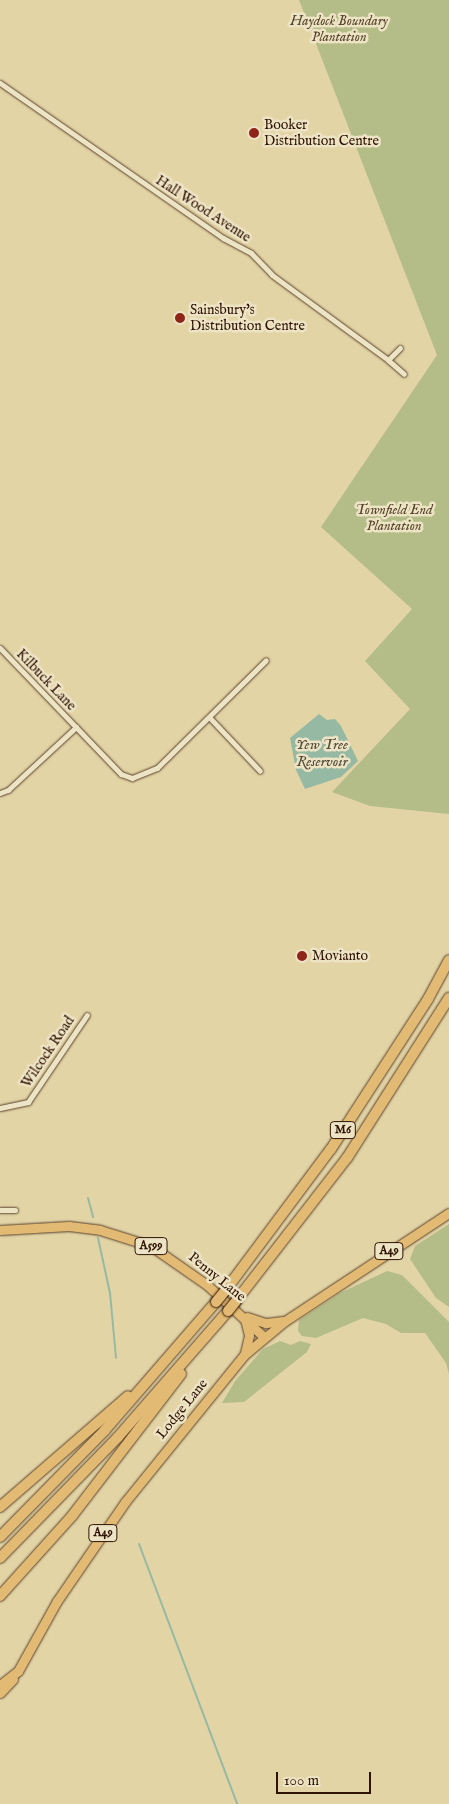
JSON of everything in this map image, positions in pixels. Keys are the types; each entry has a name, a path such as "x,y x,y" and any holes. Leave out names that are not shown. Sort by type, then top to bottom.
{"highway":[{"name":"M6","path":"0,1537 105,1430 225,1291 331,1149 428,999 449,960"},
{"name":"M6","path":"0,1558 86,1472 228,1311 347,1158 449,998"},
{"path":"0,1596 124,1451 207,1336"},
{"path":"0,1507 151,1375"}],"main road":[{"name":"Lodge Lane","path":"0,1685 18,1671 57,1602 125,1502 244,1355 285,1321 449,1213"},
{"name":"Penny Lane","path":"0,1230 69,1226 127,1236 176,1262 242,1315 264,1337"},
{"name":"A599","path":"242,1315 260,1322 285,1321"},
{"path":"242,1315 249,1330 244,1355"},
{"path":"0,1693 18,1671"}],"street":[{"name":"Hall Wood Avenue","path":"0,83 223,238 251,253 272,275 388,360 404,374"},
{"path":"388,360 400,348"},
{"name":"Kilbuck Lane","path":"0,648 121,774 132,778 157,768 266,660"},
{"path":"209,717 260,771"},
{"name":"Kilbuck Lane","path":"0,793 8,790 76,727"},
{"name":"Wilcock Road","path":"0,1108 28,1102 87,1016"},
{"path":"7,1217 3,1210 15,1210"}],"green space":[{"path":"299,0 449,0 449,814 370,806 332,792 410,709 365,661 412,609 321,527 437,355"},
{"path":"449,1224 449,1307 436,1298 410,1259 415,1246"},
{"path":"387,1271 402,1275 449,1322 449,1374 446,1363 425,1333 401,1333 386,1324 363,1318 316,1338 302,1336 298,1331 299,1320 340,1293"},
{"path":"280,1341 291,1345 300,1341 311,1344 307,1352 244,1402 222,1403 235,1381 263,1349"}],"water":[{"name":"Yew Tree Reservoir","path":"319,714 327,720 335,719 341,726 358,761 341,777 305,789 296,770 290,738"}],"waterway":[{"path":"88,1198 93,1217"},
{"path":"98,1238 110,1293 116,1358"},
{"path":"139,1544 237,1804"}],"place":[{"name":"Booker Distribution Centre","path":"254,133"},
{"name":"Sainsbury's Distribution Centre","path":"180,318"},
{"name":"Movianto","path":"302,956"}],"park label":[{"name":"Haydock Boundary Plantation","path":"339,30"},
{"name":"Townfield End Plantation","path":"394,518"}]}
